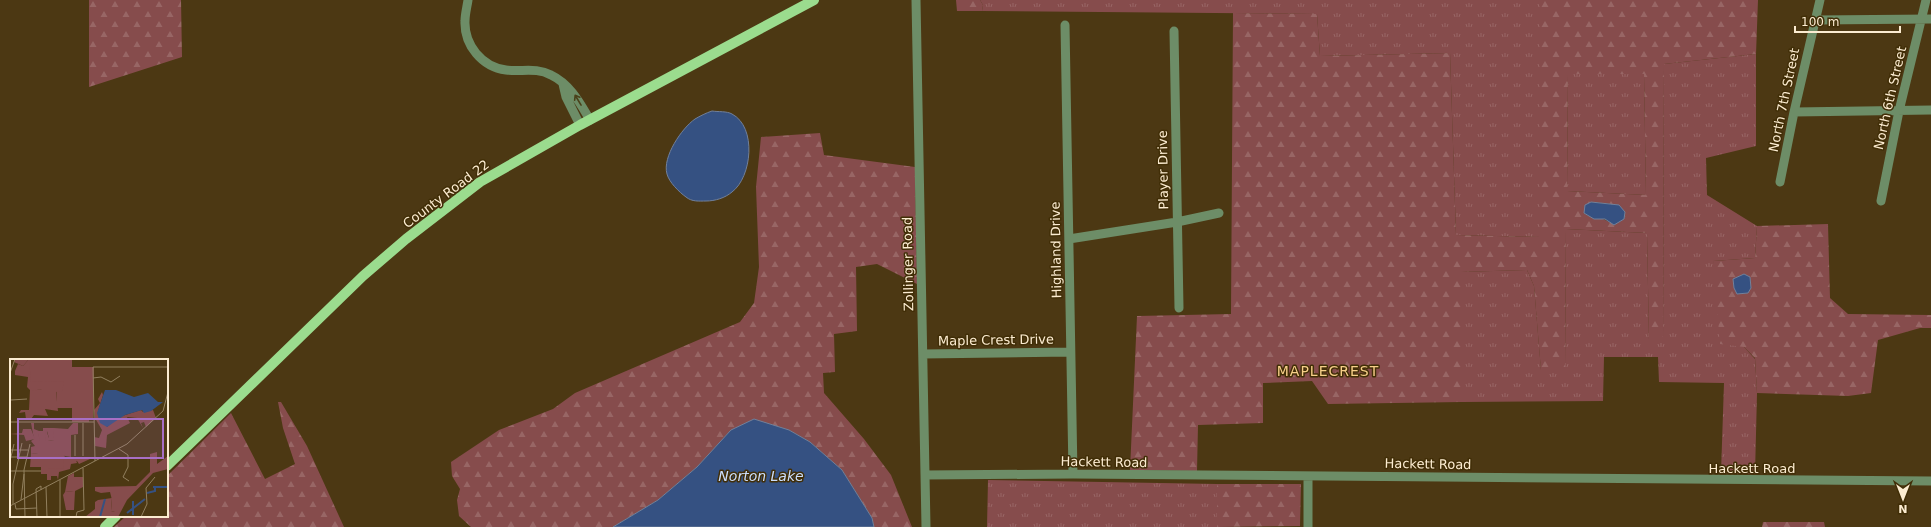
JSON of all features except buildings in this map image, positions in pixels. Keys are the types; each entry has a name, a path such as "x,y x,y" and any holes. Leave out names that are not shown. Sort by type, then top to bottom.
{"main road":[{"name":"County Road 22","path":"168,465 363,276 406,239 480,182 580,125 813,0"},
{"path":"105,527 115,517"}],"street":[{"path":"468,0 465,22 466,31 471,47 481,59 497,69 535,70 553,76 574,93 590,120"},
{"name":"Zollinger Road","path":"916,0 926,527"},
{"name":"North 7th Street","path":"1780,182 1794,112 1820,0"},
{"name":"North 6th Street","path":"1881,201 1899,111 1926,19 1926,0"},
{"path":"1816,20 1926,19"},
{"name":"Highland Drive","path":"1065,25 1073,474"},
{"name":"Player Drive","path":"1174,31 1179,308"},
{"path":"563,84 566,97 580,125"},
{"path":"1794,112 1931,110"},
{"path":"1069,240 1177,222 1219,213"},
{"name":"Maple Crest Drive","path":"923,354 1070,352"},
{"name":"Hackett Road","path":"925,475 1073,474 1931,481"},
{"path":"1308,476 1308,527"}],"green space":[{"path":"89,0 181,0 182,57 89,87"},
{"path":"956,0 980,0 983,5 982,11 957,11"},
{"path":"980,0 1540,0 1540,237 1456,235 1450,53 1320,56 1317,14 982,11 983,5"},
{"path":"1540,0 1758,0 1756,54 1664,64 1663,340 1649,341 1647,233 1566,229 1565,369 1541,371 1534,286 1527,270 1461,272 1461,402 1328,404 1312,381 1263,383 1263,423 1198,425 1197,471 1130,470 1137,316 1231,314 1233,13 1317,14 1320,56 1450,53 1456,235 1540,237","holes":["1568,74 1644,74 1646,195 1567,191","1591,202 1611,204 1609,222 1584,213"]},
{"path":"1756,54 1756,146 1706,158 1707,195 1757,226 1755,258 1713,261 1744,347 1755,359 1757,393 1755,474 1721,473 1724,383 1659,382 1658,357 1604,357 1603,401 1461,402 1460,272 1527,270 1534,286 1541,370 1565,368 1566,229 1647,233 1649,340 1663,340 1664,64"},
{"path":"1568,74 1644,74 1646,195 1567,191"},
{"path":"820,133 824,155 915,167 917,284 877,264 856,267 857,331 834,334 835,372 823,373 824,393 864,439 891,475 912,527 874,527 872,518 842,470 810,442 789,430 731,430 697,467 658,500 613,527 471,527 459,516 457,500 460,489 452,476 451,462 499,430 553,409 575,393 740,322 754,303 759,267 756,187 761,137"},
{"path":"1828,224 1830,298 1848,314 1931,315 1931,328 1920,328 1878,340 1871,393 1848,396 1757,393 1755,358 1744,347 1720,344 1713,261 1755,258 1757,226"},
{"path":"278,402 281,402 307,446 344,527 114,527 125,517 168,517 168,475 231,413 265,479 295,464 283,428"},
{"path":"988,480 1217,484 1217,527 987,527"},
{"path":"1217,484 1301,484 1300,526 1217,527"},
{"path":"1763,522 1824,522 1825,527 1762,527"}],"water":[{"path":"712,111 732,114 740,120 745,130 749,152 744,175 739,185 732,192 723,197 701,201 688,199 670,180 667,174 667,160 674,144 684,129 695,119"},
{"path":"1591,202 1619,205 1625,212 1624,219 1614,225 1605,219 1594,219 1584,213 1585,205"},
{"path":"1744,274 1750,277 1751,288 1748,293 1737,294 1734,288 1733,279"},
{"name":"Norton Lake","path":"754,419 789,430 810,442 842,470 872,518 874,527 613,527 658,500 697,467 731,430"}],"district":[{"name":"MAPLECREST","path":"1328,371"}]}
